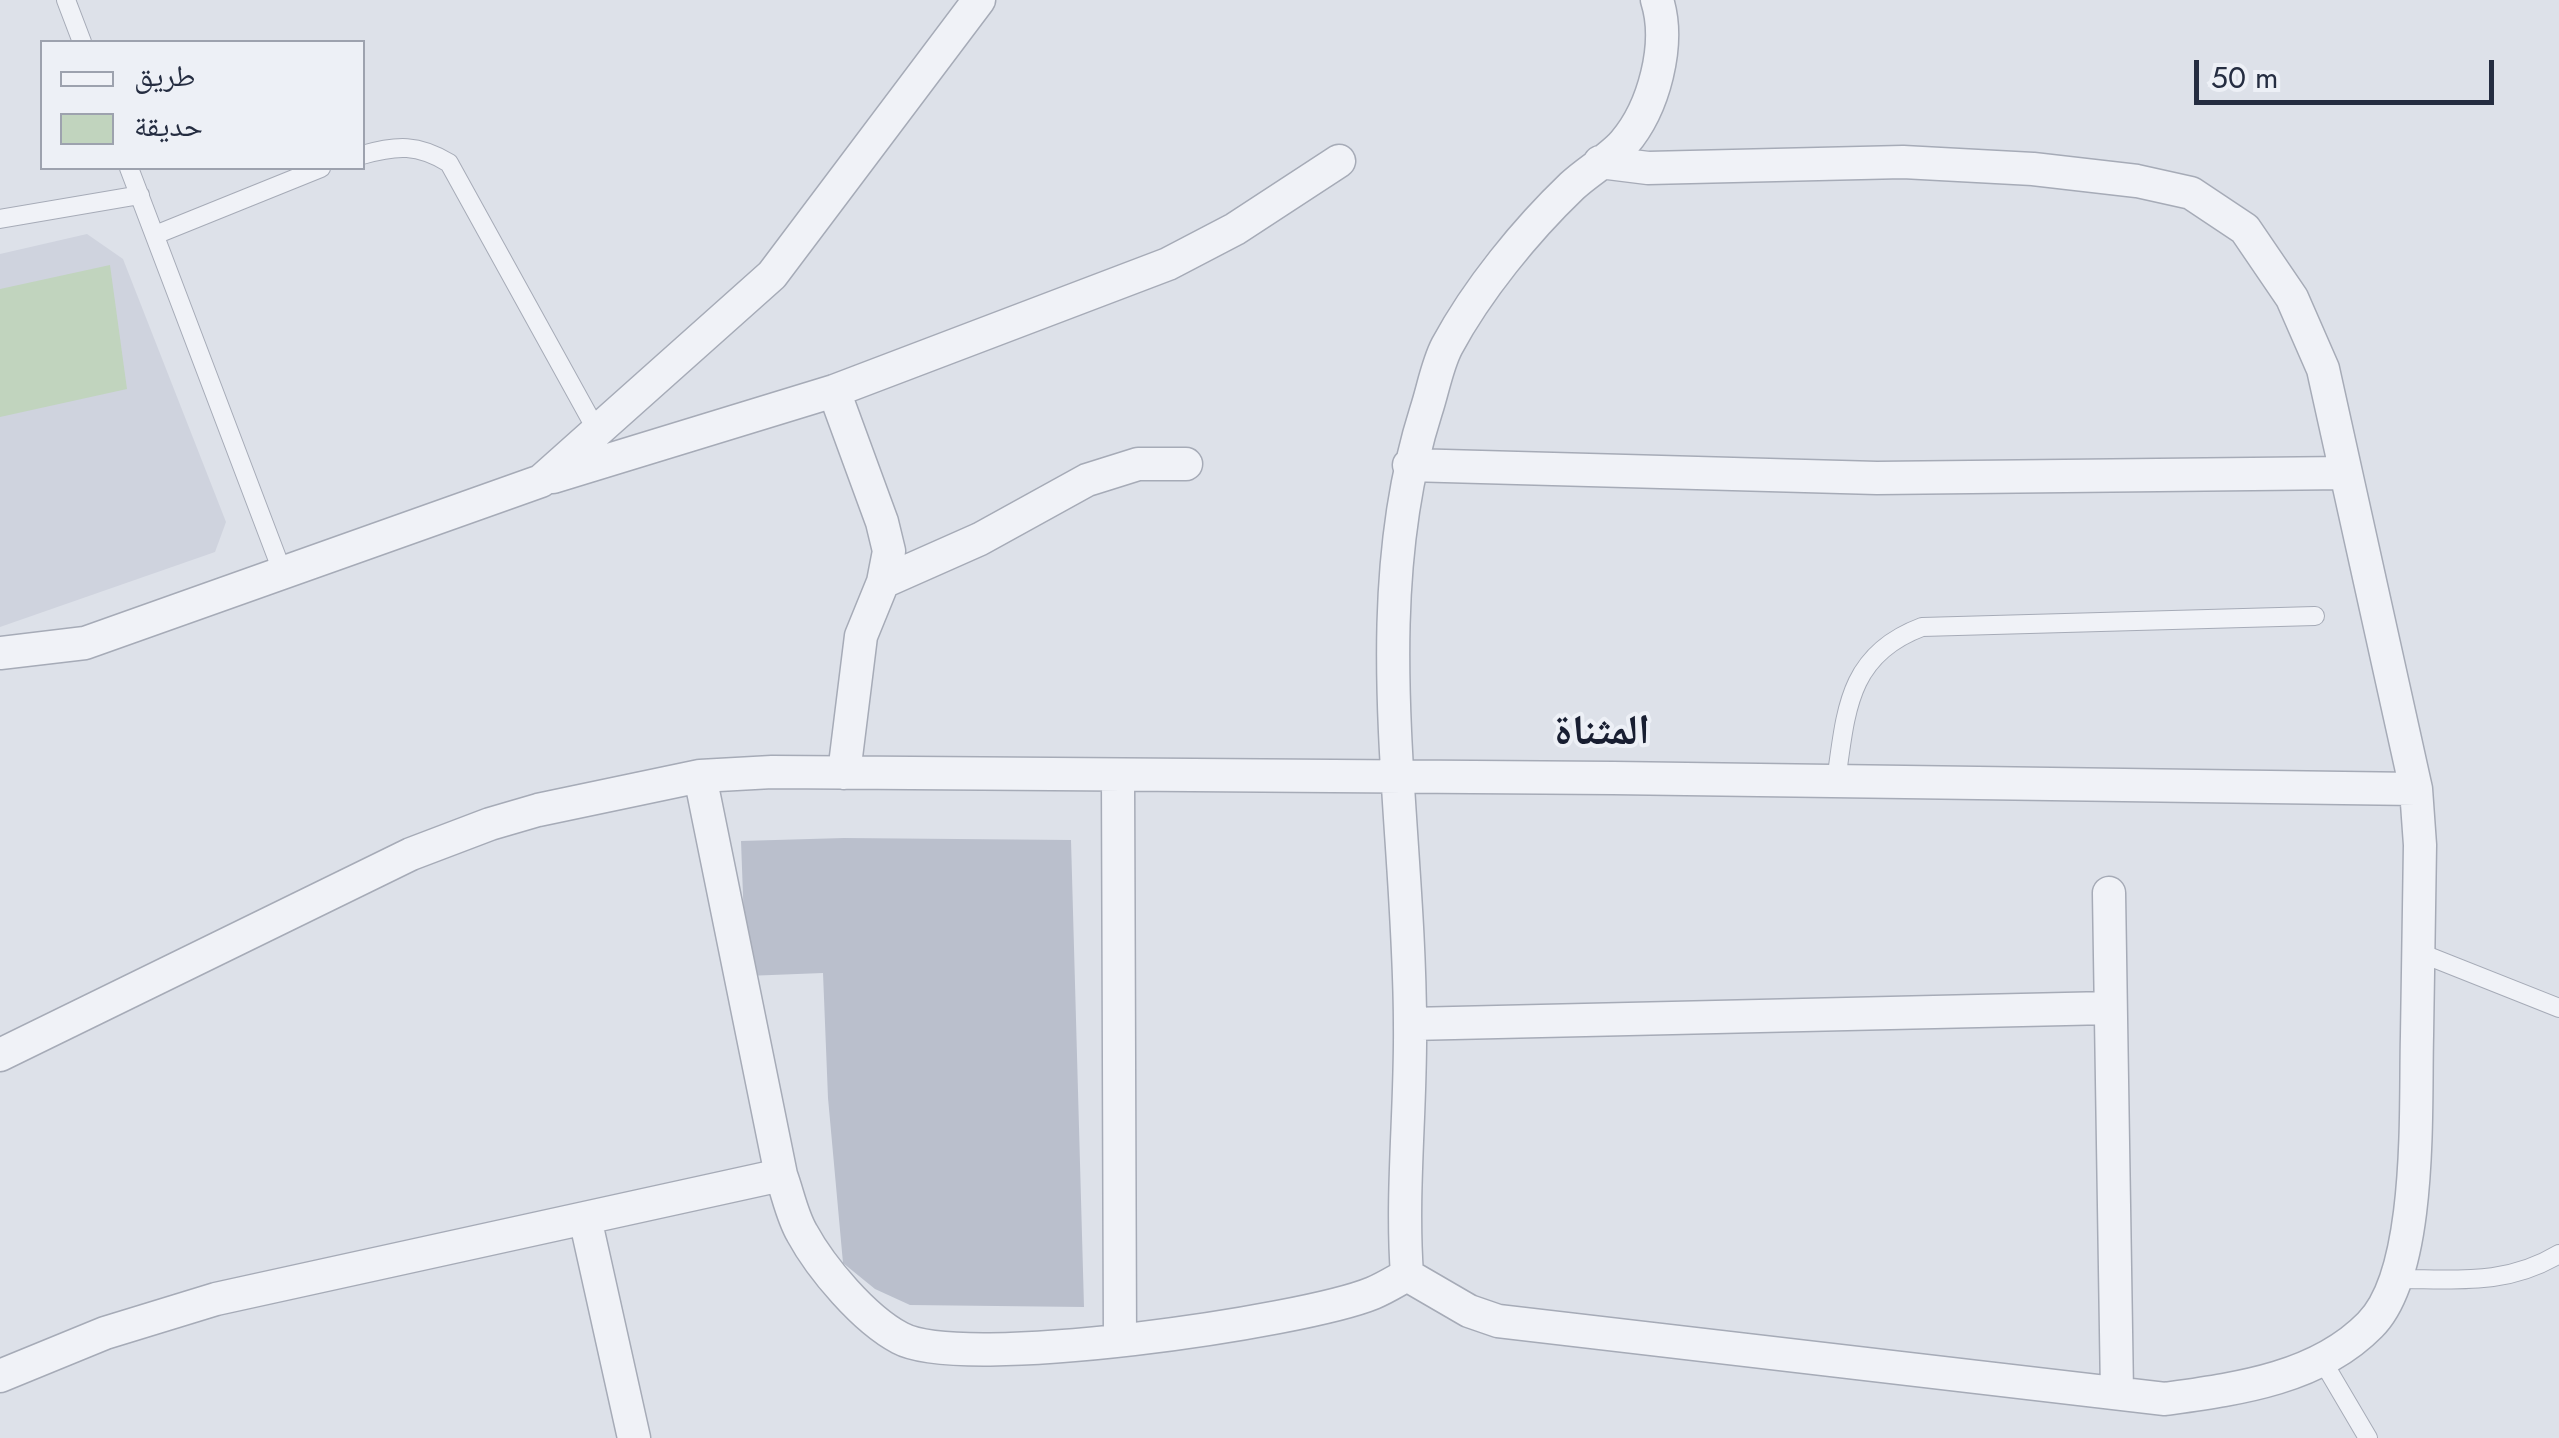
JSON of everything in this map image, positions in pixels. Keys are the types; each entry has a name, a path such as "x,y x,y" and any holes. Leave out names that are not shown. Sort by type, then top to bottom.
{"street":[{"path":"541,481 772,276 979,0"},
{"path":"1406,1275 1410,1024 1396,778 1395,558 1409,466 1446,348 1506,258 1572,186 1624,144 1646,108 1660,58 1656,0"},
{"path":"0,654 85,644 541,481 834,391 1168,264 1235,229 1339,161"},
{"path":"1406,1275 1469,1311 1498,1321 2165,1399 2252,1386 2322,1360 2372,1324 2397,1279 2414,1188 2420,845 2416,789 2323,369 2292,298 2245,229 2191,193 2138,180 2033,169 1903,162 1648,168 1600,162"},
{"path":"834,391 889,551 883,582 861,636 844,773"},
{"path":"883,582 980,539 1087,480 1138,464 1186,464"},
{"path":"1409,466 1877,478 2346,473"},
{"path":"0,1055 411,854 538,810 700,776 1118,774 2416,789"},
{"path":"1118,774 1120,1340"},
{"path":"700,776 781,1175 801,1232 844,1293 901,1339 967,1351 1120,1340 1286,1315 1372,1294 1406,1275"},
{"path":"2109,893 2117,1393"},
{"path":"1410,1024 2109,1008"},
{"path":"0,1376 105,1333 216,1299 781,1175"},
{"path":"585,1218 634,1438"}],"lane":[{"path":"66,0 81,40"},
{"path":"365,154 388,148 428,150 450,163 598,431"},
{"path":"131,170 282,571"},
{"path":"155,235 316,170"},
{"path":"0,219 140,194"},
{"path":"1836,781 1848,698 1862,674 1896,637 1922,628 2315,616"},
{"path":"2418,952 2559,1008"},
{"path":"2397,1279 2492,1280 2531,1269 2559,1254"},
{"path":"2322,1360 2368,1438"}],"shaded area":[{"path":"87,234 123,259 226,522 215,552 0,627 0,254"}],"green space":[{"path":"110,265 127,389 0,417 0,289"}],"building":[{"path":"1071,840 1084,1307 910,1305 875,1289 843,1263 828,1098 823,973 746,976 741,841"}],"district":[{"name":"المثناة","path":"1602,734"}]}
